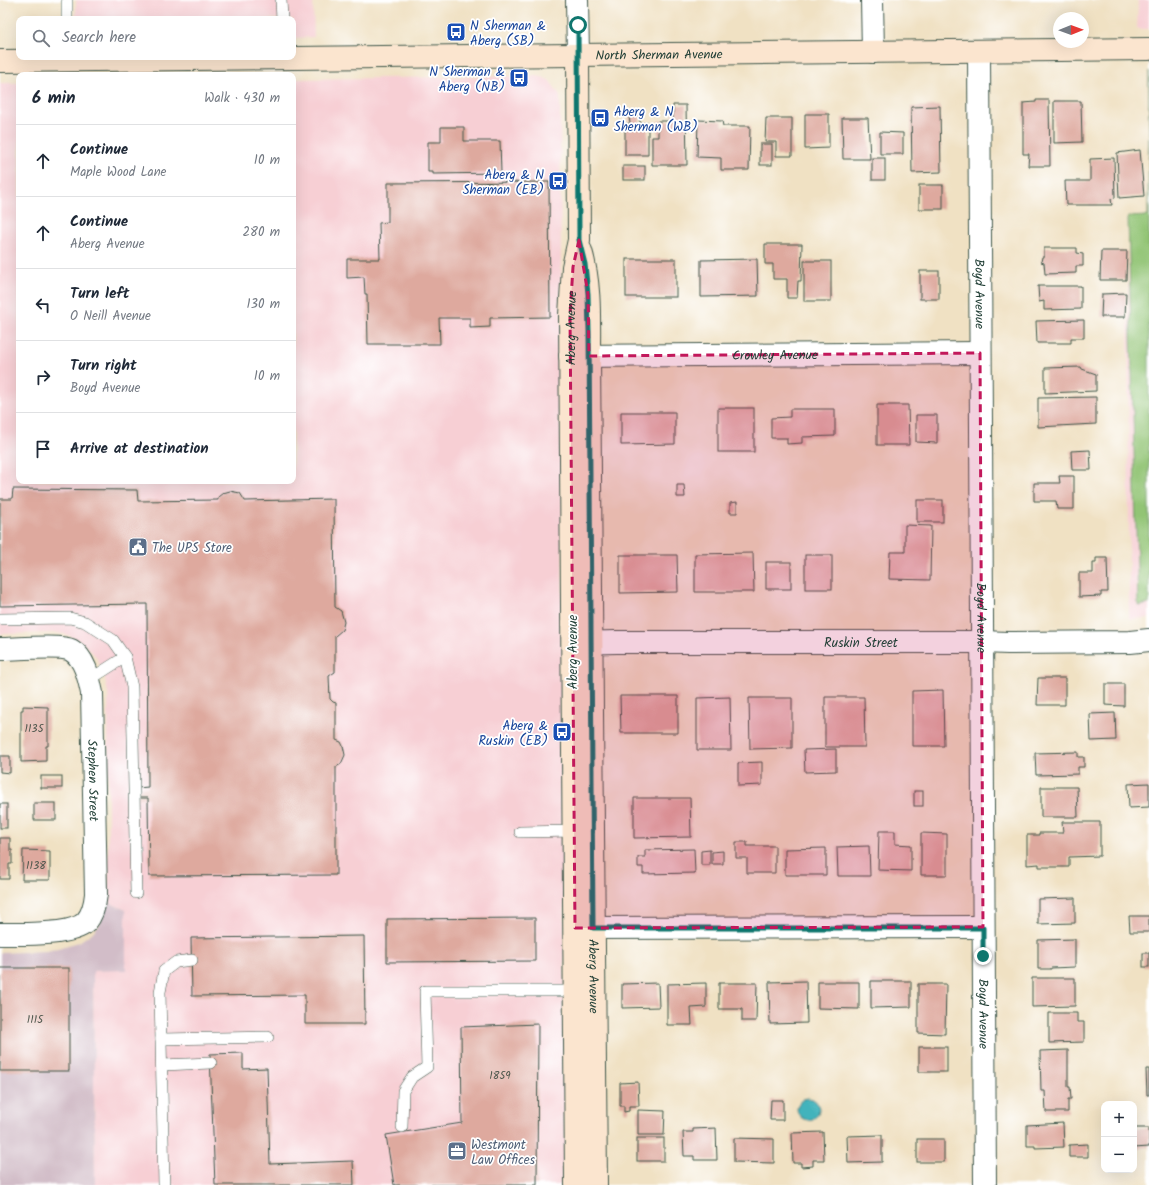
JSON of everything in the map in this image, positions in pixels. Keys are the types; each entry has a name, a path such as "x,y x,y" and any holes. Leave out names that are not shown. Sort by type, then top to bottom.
{"street":[{"path":"578,0 578,55"},
{"path":"872,0 873,52"},
{"name":"North Sherman Avenue","path":"296,58 1149,49"},
{"name":"Boyd Avenue","path":"978,51 985,1185"},
{"name":"Aberg Avenue","path":"578,55 579,240 573,267 570,295 580,356 584,928 596,1185"},
{"name":"North Sherman Avenue","path":"0,61 34,60"},
{"name":"Crowley Avenue","path":"580,356 980,353"},
{"name":"Ruskin Street","path":"582,643 1008,643 1130,642 1149,640"},
{"name":"Stephen Street","path":"0,649 59,648 70,650 78,657 85,668 92,693 96,894 93,912 81,926 61,932 0,934"},
{"path":"584,928 983,928"},
{"name":"Aberg Avenue","path":"576,1185 575,991 584,928"}],"lane":[{"path":"67,0 67,16"},
{"path":"281,0 282,16"},
{"path":"0,618 70,618 85,622 113,640 125,657 132,687 136,894"},
{"path":"89,680 125,657"},
{"path":"520,832 583,831"},
{"path":"164,1185 160,992 164,971 176,962 192,960"},
{"path":"402,1127 403,1091 412,1077 427,1067 425,991 575,991"},
{"path":"161,1039 268,1037"},
{"path":"162,1065 211,1063"}],"highlighted area":[{"path":"579,240 588,294 589,356 980,353 983,927 575,928 570,315 573,267"}],"shaded area":[{"path":"76,0 313,0 314,37 296,38 296,16 76,16"},
{"path":"1138,0 1149,0 1149,29 1137,29"},
{"path":"1149,71 1149,618 1129,619 1128,217 1148,216"},
{"path":"535,76 549,80 560,97 566,1185 95,1185 93,971 126,969 126,910 108,902 108,694 104,674 96,657 89,649 68,635 58,633 0,634 0,83 16,83 16,484 296,484 296,79"},
{"path":"108,902 126,910 126,970 93,971 95,1185 0,1185 0,953 47,951 79,942 92,933 99,925"}],"green space":[{"path":"1149,71 1149,604 1138,606 1128,217 1148,216"}],"water":[{"path":"804,1098 812,1098 819,1105 819,1113 812,1120 804,1120 797,1113 797,1105"}],"building":[{"path":"1036,100 1049,100 1050,166 1028,166 1029,154 1023,154 1023,103 1036,102"},
{"path":"1054,101 1081,101 1082,142 1054,143"},
{"path":"673,105 686,105 687,165 652,165 652,137 658,137 658,121 673,121"},
{"path":"940,106 941,172 912,173 911,107"},
{"path":"805,114 829,114 829,148 805,149"},
{"path":"629,116 640,116 640,123 648,123 648,155 625,155 625,123 630,124"},
{"path":"766,118 792,118 792,156 776,156 776,142 765,142"},
{"path":"842,118 868,118 870,159 843,159"},
{"path":"698,120 722,121 723,126 750,126 749,170 721,170 721,158 697,157"},
{"path":"441,127 464,127 464,141 500,141 501,173 433,174 433,172 428,172 428,142 441,142"},
{"path":"880,132 903,133 903,154 880,154"},
{"path":"760,144 772,144 772,165 760,165"},
{"path":"1140,150 1144,196 1119,198 1117,153"},
{"path":"872,158 885,158 885,180 872,180"},
{"path":"1114,158 1115,198 1111,199 1112,205 1066,205 1065,181 1090,181 1090,159"},
{"path":"623,166 645,166 645,180 623,180"},
{"path":"549,182 550,317 490,318 490,327 470,328 470,318 439,318 440,344 368,344 367,294 365,294 364,277 347,278 347,259 380,259 379,223 388,222 388,183"},
{"path":"919,185 943,185 943,209 919,209"},
{"path":"765,244 802,244 801,281 798,281 797,298 787,298 787,279 773,279 773,264 765,264"},
{"path":"1044,248 1077,248 1077,253 1083,254 1083,266 1076,266 1076,273 1045,274 1044,263 1041,262 1042,257 1044,257"},
{"path":"1101,251 1127,251 1126,280 1100,280"},
{"path":"626,259 676,259 676,297 626,297"},
{"path":"757,259 758,296 701,297 701,260"},
{"path":"804,261 831,261 831,301 804,301"},
{"path":"920,271 939,271 939,299 920,299"},
{"path":"1038,286 1081,286 1081,309 1044,310 1044,301 1039,302"},
{"path":"1126,293 1125,317 1101,317 1102,294"},
{"path":"1084,320 1084,338 1071,338 1071,343 1037,343 1036,321"},
{"path":"1081,367 1082,369 1096,374 1096,391 1045,393 1045,368"},
{"path":"1096,397 1096,424 1038,427 1038,398"},
{"path":"877,405 908,405 909,445 877,445"},
{"path":"718,408 754,408 754,452 718,452"},
{"path":"790,409 835,409 835,436 802,437 802,443 787,444 787,438 771,438 771,418 790,417"},
{"path":"621,412 675,412 675,444 621,445"},
{"path":"916,415 937,415 937,443 916,442"},
{"path":"1090,450 1091,470 1072,470 1071,451"},
{"path":"1059,476 1074,476 1074,509 1057,509 1056,501 1034,501 1034,483 1060,483"},
{"path":"677,485 684,485 685,497 677,497"},
{"path":"13,489 137,490 138,501 218,500 218,497 223,493 230,491 240,493 245,501 334,499 335,607 341,611 344,622 342,630 335,636 335,672 329,676 330,699 336,703 336,740 341,742 345,755 341,764 336,767 336,875 149,876 148,798 138,798 138,788 148,787 147,604 0,606 0,499 12,499"},
{"path":"917,500 943,500 943,522 917,522"},
{"path":"737,502 737,513 730,513 730,503"},
{"path":"905,525 931,526 930,580 889,579 890,552 905,552"},
{"path":"753,553 754,592 695,592 695,554"},
{"path":"620,555 677,555 678,592 620,593"},
{"path":"805,555 832,555 832,589 805,589"},
{"path":"1096,558 1107,558 1108,592 1101,592 1101,596 1079,597 1079,573 1093,573 1093,563 1096,563"},
{"path":"766,562 791,562 791,589 766,589"},
{"path":"1038,678 1065,678 1065,705 1037,705"},
{"path":"1105,684 1124,684 1124,706 1105,705"},
{"path":"943,690 944,746 912,746 912,691"},
{"path":"620,696 678,696 678,733 621,733"},
{"path":"730,697 731,750 697,750 697,698"},
{"path":"825,697 864,697 865,747 825,747"},
{"path":"749,698 792,698 792,748 750,749"},
{"path":"23,706 48,707 48,746 46,746 46,761 21,762 21,710 23,710"},
{"path":"1115,713 1116,740 1091,741 1090,714"},
{"path":"836,749 836,771 805,772 804,750"},
{"path":"1078,752 1078,757 1084,757 1084,767 1078,767 1078,774 1036,775 1035,753"},
{"path":"0,756 10,756 10,773 0,772"},
{"path":"762,762 762,785 738,786 738,763"},
{"path":"41,776 62,776 62,788 41,788"},
{"path":"1149,783 1149,807 1129,808 1128,784"},
{"path":"1041,787 1077,787 1078,817 1041,817"},
{"path":"914,791 923,791 923,806 914,806"},
{"path":"634,798 690,798 691,837 634,838"},
{"path":"34,803 56,803 56,820 34,820"},
{"path":"0,804 7,804 7,828 0,828"},
{"path":"1062,822 1100,822 1100,856 1069,857 1069,867 1039,867 1039,864 1027,865 1027,835 1039,835 1039,833 1063,833"},
{"path":"879,831 895,831 895,844 911,845 911,871 878,870"},
{"path":"921,833 947,834 947,875 921,875"},
{"path":"0,838 10,838 12,864 9,864 9,879 0,879"},
{"path":"736,842 747,842 747,846 775,846 775,873 747,873 747,858 736,858"},
{"path":"869,846 870,876 838,876 837,847"},
{"path":"826,848 826,875 785,875 785,849"},
{"path":"694,849 695,873 643,874 643,867 638,867 638,857 645,857 645,850"},
{"path":"23,850 50,851 50,880 22,880"},
{"path":"710,850 710,865 701,865 701,851"},
{"path":"723,851 723,864 712,864 712,852"},
{"path":"1075,898 1075,923 1038,924 1038,899"},
{"path":"1129,916 1149,916 1149,932 1130,932"},
{"path":"535,918 535,961 387,962 387,919"},
{"path":"364,936 365,1024 305,1024 305,995 192,996 191,938"},
{"path":"1075,939 1075,967 1038,969 1038,940"},
{"path":"1143,953 1149,953 1149,967 1143,967"},
{"path":"0,968 69,968 69,1071 0,1071"},
{"path":"1032,978 1075,978 1075,1006 1032,1007"},
{"path":"806,981 807,1023 770,1024 769,982"},
{"path":"871,981 911,981 911,1007 871,1008"},
{"path":"818,982 859,982 859,1009 818,1008"},
{"path":"658,983 659,1007 622,1008 622,984"},
{"path":"706,983 706,1007 691,1008 692,1025 667,1025 667,984"},
{"path":"719,983 757,983 756,1021 742,1021 742,1009 719,1009"},
{"path":"918,984 946,984 945,1034 918,1033"},
{"path":"1049,1013 1077,1013 1077,1022 1084,1022 1084,1042 1049,1043"},
{"path":"538,1024 537,1185 394,1185 386,1135 462,1123 461,1027"},
{"path":"919,1047 947,1047 947,1072 919,1072"},
{"path":"1068,1050 1068,1087 1070,1087 1071,1099 1068,1099 1068,1112 1046,1112 1045,1091 1041,1091 1040,1051"},
{"path":"243,1053 243,1069 267,1068 270,1164 353,1161 354,1185 215,1185 210,1054"},
{"path":"1146,1069 1149,1069 1149,1095 1147,1095"},
{"path":"638,1082 639,1106 629,1106 629,1111 624,1112 624,1106 620,1106 620,1083"},
{"path":"771,1100 783,1100 783,1120 770,1120"},
{"path":"638,1110 665,1111 664,1135 638,1135"},
{"path":"1063,1123 1064,1147 1035,1148 1035,1146 1027,1146 1027,1125"},
{"path":"716,1128 717,1160 694,1160 694,1156 684,1156 683,1132 693,1132 693,1129"},
{"path":"1137,1128 1149,1128 1149,1147 1137,1148"},
{"path":"823,1132 824,1160 813,1160 813,1166 801,1167 801,1163 793,1163 792,1133"},
{"path":"882,1135 882,1162 848,1163 847,1136"},
{"path":"637,1138 664,1138 664,1161 637,1161"},
{"path":"734,1138 774,1139 774,1163 734,1162"},
{"path":"917,1139 944,1139 944,1162 917,1162"},
{"path":"1088,1144 1088,1157 1069,1157 1069,1145"}],"place":[{"name":"N Sherman & Aberg (SB)","path":"456,32"},
{"name":"N Sherman & Aberg (NB)","path":"519,78"},
{"name":"Aberg & N Sherman (WB)","path":"600,118"},
{"name":"Aberg & N Sherman (EB)","path":"558,181"},
{"name":"The UPS Store","path":"138,547"},
{"name":"Aberg & Ruskin (EB)","path":"562,732"},
{"name":"Westmont Law Offices","path":"457,1151"}],"route":[{"path":"578,25 579,240 585,264 588,294 589,331 593,928 983,928 983,956"}]}
